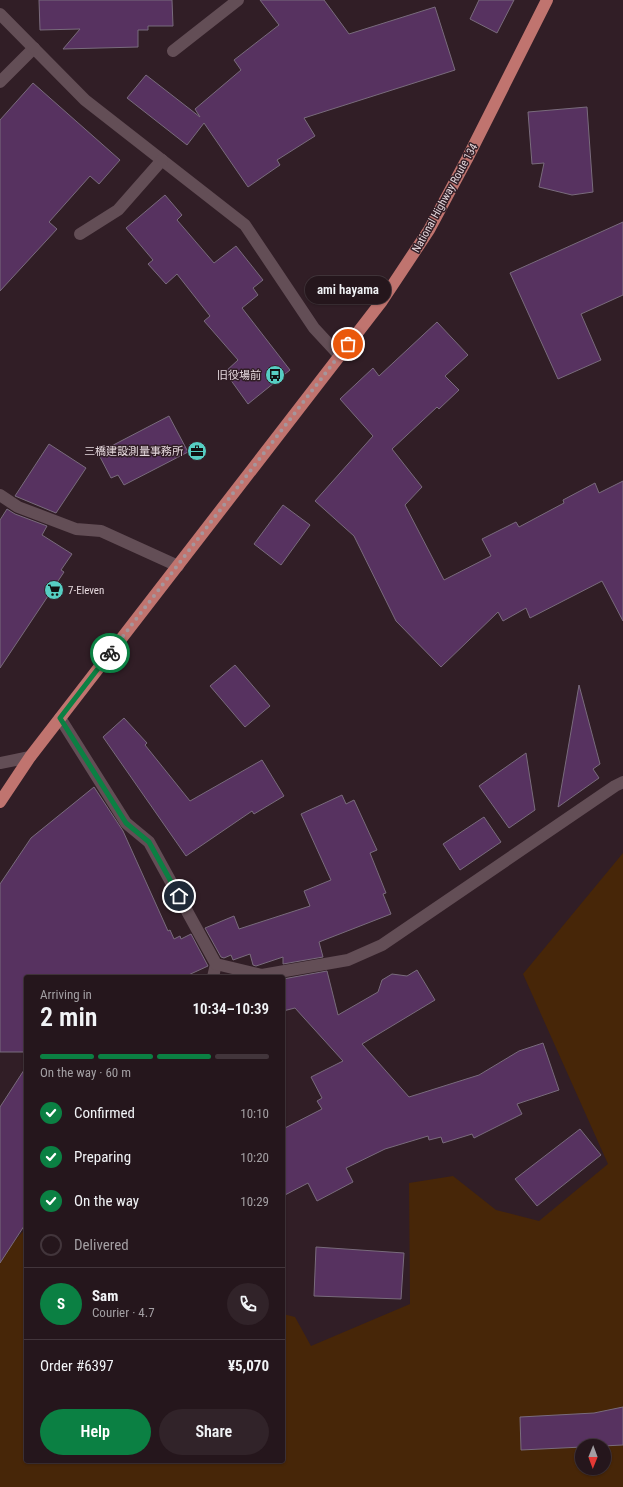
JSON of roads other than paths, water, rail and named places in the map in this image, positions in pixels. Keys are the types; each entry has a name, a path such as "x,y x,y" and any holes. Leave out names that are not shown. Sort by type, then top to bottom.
{"highway":[{"name":"National Highway Route 134","path":"0,802 30,757 382,301 429,230 467,159 547,0"}],"street":[{"path":"173,51 238,0"},
{"path":"0,14 85,100 245,225 314,328 339,355"},
{"path":"0,82 34,48"},
{"path":"80,234 118,210 162,160"},
{"path":"0,495 18,507 76,529 101,531 178,566"},
{"path":"60,718 126,823 149,842 216,964 213,975"},
{"path":"0,763 30,757"},
{"path":"216,964 262,975 348,960 382,945 623,782"}],"place":[{"name":"ami hayama","path":"348,344"},
{"name":"旧役場前","path":"275,375"},
{"name":"三橋建設測量事務所","path":"197,451"},
{"name":"7-Eleven","path":"54,590"}]}
